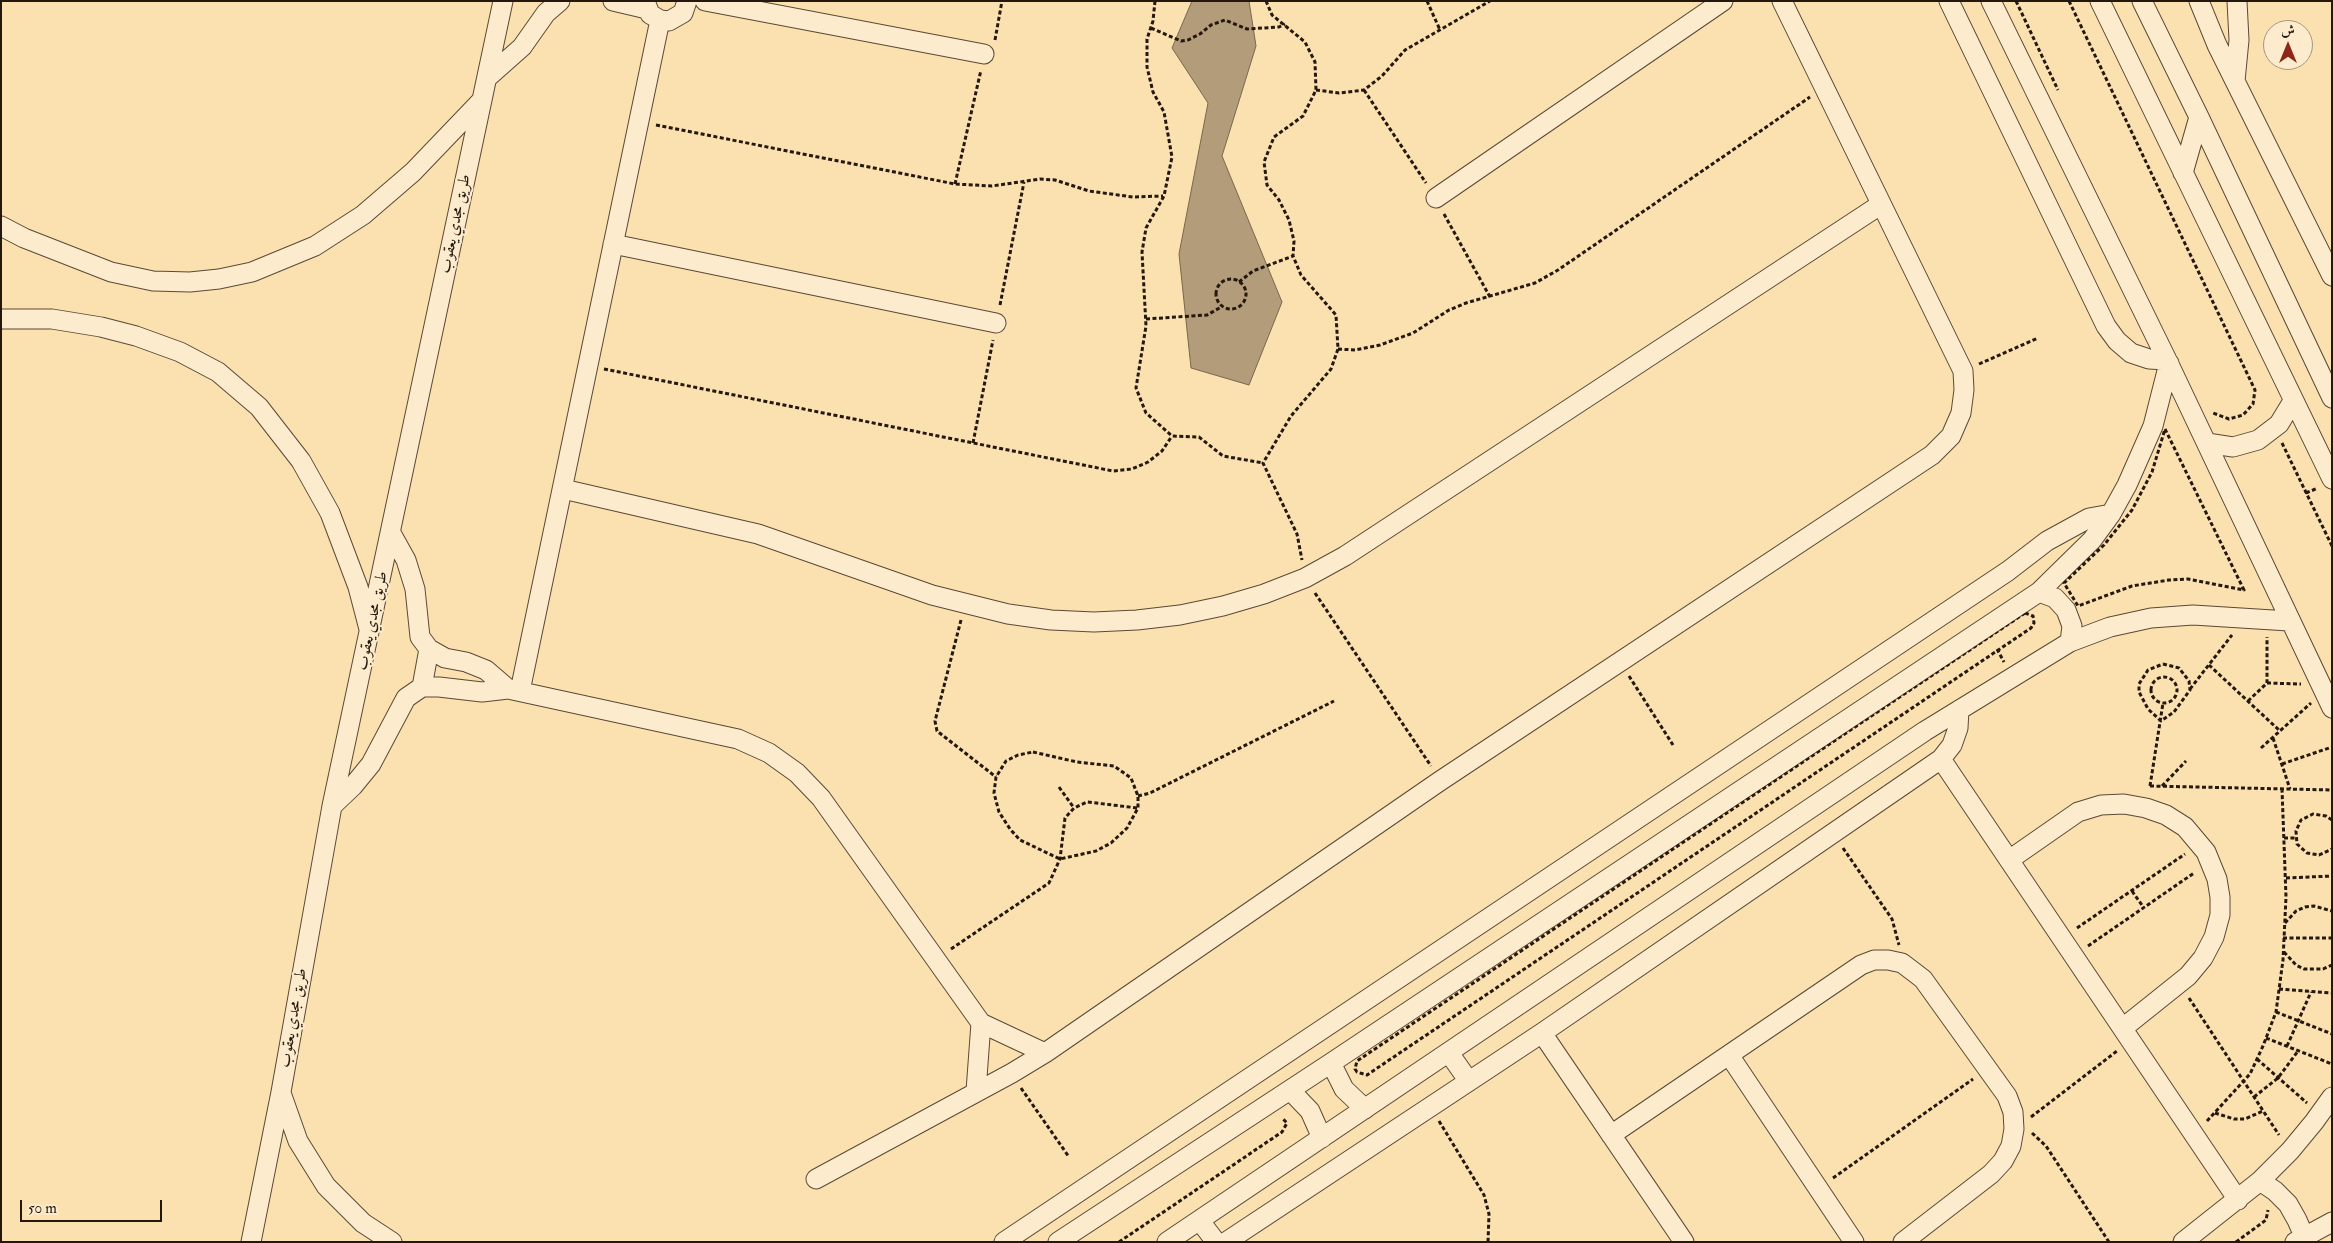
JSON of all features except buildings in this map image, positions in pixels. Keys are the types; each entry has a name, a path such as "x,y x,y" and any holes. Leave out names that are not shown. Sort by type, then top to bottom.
{"street":[{"name":"طريق مجدي يعقوب","path":"251,1242 281,1092 332,806 503,1"},
{"path":"487,78 522,47 546,13 560,1"},
{"path":"613,1 651,10 668,21 683,13 687,1"},
{"path":"705,1 984,54"},
{"path":"1436,198 1723,1"},
{"path":"816,1179 976,1091 1012,1074 1045,1053 1440,781 1932,455 1951,436 1961,414 1964,390 1962,371 1954,350 1880,205 1782,1"},
{"path":"1949,1 2106,326 2117,341 2131,353 2149,359 2168,361"},
{"path":"1991,1 2168,361 2289,621 2326,695"},
{"path":"2100,1 2292,402 2332,479"},
{"path":"2142,1 2332,398"},
{"path":"2199,1 2217,45 2332,276"},
{"path":"2236,81 2239,40 2237,1"},
{"path":"514,690 563,489 639,122 651,10"},
{"path":"1,226 24,238 111,272 153,281 210,280 252,272 315,246 363,215 414,172 483,99"},
{"path":"2183,173 2199,117"},
{"path":"563,489 758,534 898,584 965,605 1008,614 1050,620 1094,622 1180,615 1223,606 1264,594 1305,578 1345,556 1880,205"},
{"path":"613,244 996,323"},
{"path":"1,319 52,319 101,327 136,336 180,352 218,372 259,407 301,461 330,513 358,587 370,634"},
{"path":"1058,1242 1332,1063 2039,592 2092,540 2111,514 2127,485 2153,426 2168,361"},
{"path":"2207,443 2233,447 2258,440 2279,424 2292,402"},
{"path":"1004,1242 2008,571 2047,541 2089,518 2111,514"},
{"path":"391,533 406,560 415,589 420,637 429,649 445,658 466,662 486,670 514,690"},
{"path":"2039,592 2055,598 2066,610 2072,626 2070,642"},
{"path":"1167,1242 1959,710 2070,642 2110,627 2151,618 2193,615 2289,621"},
{"path":"422,687 429,649"},
{"path":"332,806 353,786 371,764 406,698 422,687 482,692 514,690 704,730 738,739 769,753 797,773 820,798 981,1022 1045,1053"},
{"path":"1226,1242 1468,1080 1542,1033 1941,759 1952,745 1958,728 1959,710"},
{"path":"1941,759 2238,1200"},
{"path":"2009,860 2078,812 2101,805 2124,804 2146,808 2166,815 2185,827 2200,843 2211,862 2219,888 2220,915 2214,937 2203,958 2126,1034"},
{"path":"1611,1135 1861,965 1874,960 1902,963 1923,979 2007,1096 2013,1112 2014,1129 2011,1146 2003,1161 1991,1174 1903,1242"},
{"path":"976,1091 981,1022"},
{"path":"1542,1033 1684,1242"},
{"path":"1448,1053 1468,1080"},
{"path":"1729,1055 1854,1242"},
{"path":"1332,1063 1344,1089 1365,1109"},
{"path":"1290,1090 1310,1111 1322,1138"},
{"path":"281,1092 298,1142 326,1186 363,1223 392,1242"},
{"path":"2184,1242 2260,1181 2290,1151 2332,1097"},
{"path":"2260,1181 2275,1191 2288,1204 2297,1220 2300,1239 2332,1222"},
{"path":"1200,1220 1216,1242"}],"path":[{"path":"955,184 984,54 997,36 1002,1"},
{"path":"1155,1 1151,28 1147,39 1147,67 1153,92 1164,112 1172,157 1164,196 1146,228 1142,252 1146,319 1136,388 1146,413 1172,436 1199,437 1223,456 1263,463"},
{"path":"1263,463 1291,416 1331,369 1338,349 1336,315 1301,275 1293,256 1294,241 1289,220 1279,200 1267,185 1264,162 1274,137 1303,116 1316,90 1315,62 1305,42 1272,15 1266,1"},
{"path":"1427,1 1440,30"},
{"path":"1316,90 1339,93 1364,90 1382,76 1405,50 1490,1"},
{"path":"2016,1 2062,99"},
{"path":"2069,1 2255,390 2253,404 2243,415 2236,418 2222,418 2210,410"},
{"path":"1151,28 1181,41 1194,37 1211,25 1225,20 1248,29 1279,27 1285,24"},
{"path":"1338,349 1355,350 1380,345 1413,333 1449,310 1535,283 1558,270 1824,88"},
{"path":"1364,90 1436,198 1490,297"},
{"path":"639,122 955,184 992,186 1040,179 1055,180 1089,190 1134,198 1164,196"},
{"path":"1239,282 1253,270 1293,256"},
{"path":"1226,280 1239,282 1246,293 1241,305 1229,308 1223,306 1216,295 1217,289 1226,280"},
{"path":"1146,319 1207,315 1223,306"},
{"path":"1962,371 2038,338"},
{"path":"588,366 1113,471 1132,469 1148,462 1162,451 1172,436"},
{"path":"2165,429 2244,590 2188,579 2169,580 2123,588 2078,606 2064,583 2104,545 2132,510 2152,472 2165,429"},
{"path":"2276,445 2281,441 2332,546"},
{"path":"1263,463 1296,534 1305,578 1440,781"},
{"path":"965,605 935,722 937,731 996,777"},
{"path":"2161,721 2174,712 2245,618"},
{"path":"2248,701 2267,683 2267,619"},
{"path":"1621,662 1673,745"},
{"path":"2161,721 2148,709 2139,692 2139,684 2148,670 2163,664 2179,668 2189,681 2190,690"},
{"path":"2209,665 2280,731"},
{"path":"2165,677 2170,678 2177,688 2174,698 2163,703 2153,697 2151,686 2159,678 2165,677"},
{"path":"2267,683 2326,695"},
{"path":"2261,748 2326,695"},
{"path":"1138,796 1150,793 1334,701"},
{"path":"2146,808 2163,703"},
{"path":"2273,738 2290,790"},
{"path":"2282,764 2332,747"},
{"path":"1034,752 1077,762 1114,766 1131,778 1138,796 1138,808 1127,828 1111,843 1096,851 1060,859 1020,840 999,812 994,793 996,777 1006,761 1018,755 1034,752"},
{"path":"2161,786 2186,761"},
{"path":"2150,786 2332,790"},
{"path":"1059,787 1074,808"},
{"path":"2194,1134 2250,1074 2276,1012 2283,951 2286,878 2282,789"},
{"path":"935,959 1049,883 1060,859 1065,818 1074,808 1088,802 1138,808"},
{"path":"2332,820 2320,814 2307,816 2298,825 2296,838 2301,849 2313,855 2320,855 2332,849"},
{"path":"1833,833 1892,920 1897,934 1902,963"},
{"path":"2284,838 2296,838"},
{"path":"2062,939 2200,843"},
{"path":"2074,956 2211,862"},
{"path":"2286,878 2332,876"},
{"path":"2132,891 2144,908"},
{"path":"2284,924 2296,911 2305,907 2314,906 2332,911"},
{"path":"2283,938 2332,938"},
{"path":"2283,951 2296,965 2304,969 2322,969 2332,965"},
{"path":"2179,983 2290,1151"},
{"path":"2279,989 2332,993"},
{"path":"2287,1046 2311,992"},
{"path":"2276,1012 2332,1034"},
{"path":"2014,1129 2126,1034"},
{"path":"2266,1038 2332,1064"},
{"path":"2254,1097 2278,1078 2298,1051"},
{"path":"2257,1059 2320,1114"},
{"path":"1818,1188 1987,1069"},
{"path":"1012,1074 1069,1157"},
{"path":"1430,1106 1484,1195 1489,1214 1488,1242"},
{"path":"2214,1113 2234,1119 2245,1119 2264,1111"},
{"path":"2014,1129 2032,1134 2046,1146 2109,1242"},
{"path":"1120,1242 1235,1164"}],"shaded area":[{"path":"1192,1 1249,1 1256,46 1222,156 1282,302 1249,385 1191,368 1179,254 1208,103 1172,48"}]}
